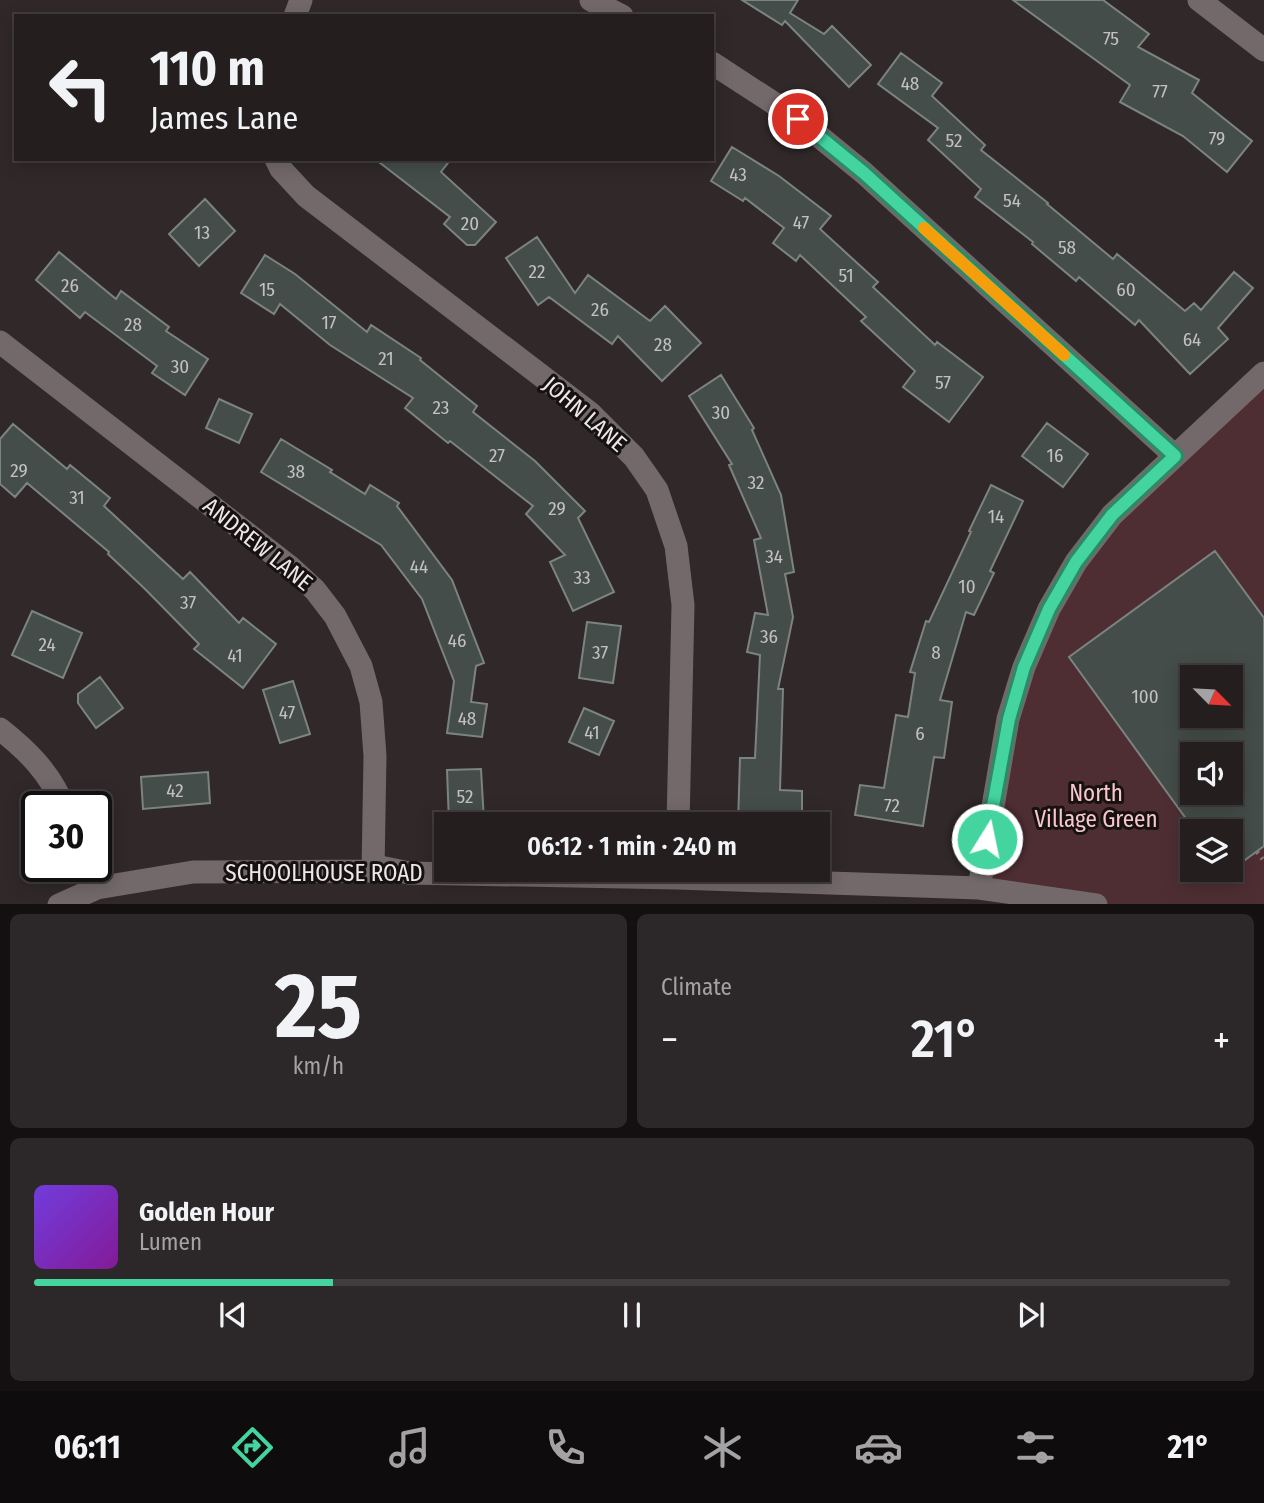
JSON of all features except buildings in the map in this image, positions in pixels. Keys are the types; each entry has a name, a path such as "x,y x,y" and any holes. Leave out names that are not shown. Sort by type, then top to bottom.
{"street":[{"path":"593,0 618,14"},
{"path":"1199,0 1264,50"},
{"path":"714,64 798,119 864,173 1175,456"},
{"name":"JOHN LANE","path":"277,161 306,196 590,413 634,457 657,490 676,546 683,605 678,812"},
{"name":"ANDREW LANE","path":"0,342 289,566 315,590 335,616 361,666 371,702 375,756 373,871"},
{"path":"979,888 1009,719 1024,667 1049,609 1076,562 1112,515 1264,373"},
{"path":"0,729 25,748 57,791"},
{"name":"SCHOOLHOUSE ROAD","path":"62,904 97,888 193,872 373,871 385,868 409,873 434,873"},
{"name":"SCHOOLHOUSE ROAD","path":"830,881 979,888 1089,904"},
{"path":"95,882 97,888"}],"path":[{"path":"1257,852 1264,861"}],"green space":[{"name":"North Village Green","path":"1264,373 1264,904 1091,904 984,887 1010,716 1078,561"}],"slow traffic":[{"path":"924,228 1064,355"}],"route":[{"path":"798,119 864,173 1175,456 1112,515 1076,562 1049,609 1024,667 1009,719 987,839"}]}
